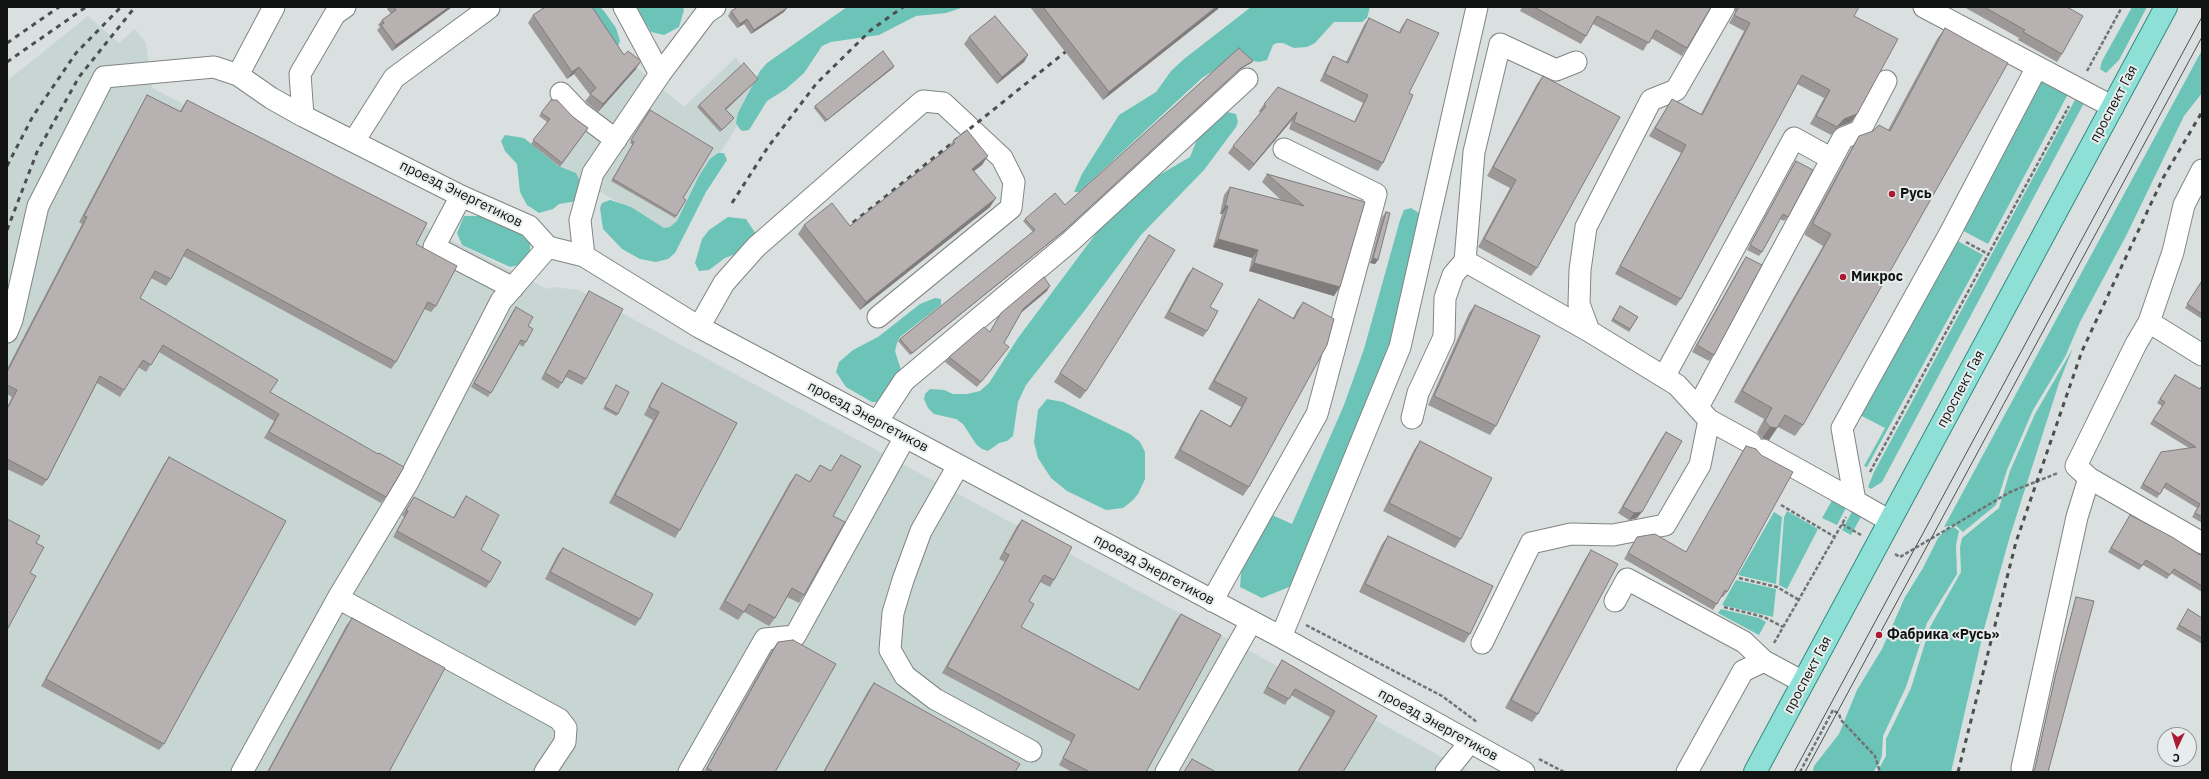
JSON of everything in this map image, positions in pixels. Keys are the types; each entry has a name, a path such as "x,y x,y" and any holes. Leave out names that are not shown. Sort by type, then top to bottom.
{"main road":[{"name":"проспект Гая","path":"1755,772 2166,7"}],"street":[{"path":"238,75 274,7"},
{"path":"303,116 300,74 335,14 345,7"},
{"path":"624,7 660,74"},
{"path":"584,256 580,220 593,173 660,74 706,13 715,7"},
{"path":"1281,637 1400,347 1477,7"},
{"path":"1589,331 1579,304 1580,270 1586,227 1651,100 1676,90 1724,7"},
{"path":"1924,7 2113,107"},
{"path":"354,141 394,78 489,8"},
{"path":"1412,418 1418,393 1444,337 1445,298 1453,275 1465,261 1474,152 1500,44 1556,70 1576,62"},
{"name":"проезд Энергетиков","path":"7,332 12,320 38,206 104,77 214,66 238,75 271,98 303,116 461,196 529,226 548,247 584,256 699,327 1281,637 1470,742 1530,765"},
{"path":"1855,501 1842,428 1950,233 2038,67"},
{"path":"877,422 904,381 1070,241 1247,80"},
{"path":"1482,643 1531,543 1571,534 1613,535 1665,525 1700,465 1703,414 1843,138 1860,131 1886,81"},
{"path":"561,93 579,112 616,140"},
{"path":"699,327 724,283 756,247 922,101 943,103 1002,158 1014,182 1011,208 878,317"},
{"path":"1664,377 1794,138 1832,160"},
{"path":"1212,600 1317,414 1376,194 1284,149"},
{"path":"2022,768 2077,517 2082,472 2136,344 2149,322 2173,252 2184,205 2202,170"},
{"path":"461,196 434,247 513,288"},
{"path":"242,772 338,598 408,482 501,302 548,247"},
{"path":"1465,261 1589,331 1677,385 1703,414 1890,521"},
{"path":"2149,322 2202,355"},
{"path":"689,772 765,639 795,636 905,437"},
{"path":"958,466 921,531 903,580 894,613 890,650 905,676 935,699 1031,751"},
{"path":"2082,472 2202,543"},
{"path":"1614,601 1627,579 1744,642 1764,661 1803,682"},
{"path":"338,598 559,719 566,728 565,742 545,772"},
{"path":"1166,772 1251,622"},
{"path":"1687,772 1743,672 1764,661"},
{"path":"1446,772 1470,742"}],"path":[{"path":"1870,474 2122,7"},
{"path":"1900,557 2010,492 2082,472"},
{"path":"1764,661 1855,501"},
{"path":"1782,505 1835,537"},
{"path":"1739,578 1777,587 1799,600"},
{"path":"1720,607 1764,617 1783,627"},
{"path":"1289,616 1442,696 1483,726"},
{"path":"1800,772 1833,710 1840,714 1841,720 1875,756 1880,772"},
{"path":"1530,765 1564,772"}],"shaded area":[{"path":"88,16 119,43 135,29 146,43 152,88 547,289 553,287 579,290 1250,651 1469,772 7,772 7,81"},
{"path":"624,57 684,107 736,57 758,92 671,233 545,160 588,99"}],"green space":[{"path":"583,7 600,7 604,11 616,28 620,41 618,46"},
{"path":"636,7 683,7 684,10 679,27 664,35 651,32"},
{"path":"847,7 964,7 946,13 916,16 879,35 831,42 822,46 804,73 786,89 767,101 749,130 742,131 736,123 738,113 760,71 767,63"},
{"path":"1251,7 1370,7 1367,18 1362,22 1334,22 1315,43 1307,47 1294,48 1283,43 1277,43 1273,45 1267,60 1259,62 1239,58 1232,59 1202,78 1079,192 1074,192 1082,174 1119,115 1156,92 1171,71 1184,59"},
{"path":"2132,7 2147,7 2119,60 2106,73 2100,69 2102,61"},
{"path":"2202,50 2202,93 2184,116 2126,236 2080,322 2065,357 2033,410 2007,470 1996,505 1963,532 1955,525 1944,527"},
{"path":"2041,80 2068,94 1988,244 1960,229"},
{"path":"2076,98 2084,103 1882,482 1871,489 1868,487 1874,472"},
{"path":"1227,112 1236,114 1238,122 1236,127 1204,170 1141,235 1026,385 1018,402 1013,436 1007,441 999,443 988,451 982,449 976,444 963,424 956,419 934,414 928,408 924,399 925,394 930,389 944,390 953,394 967,394 980,391 989,383 1018,338 1103,224 1154,178 1190,157 1198,137"},
{"path":"505,135 524,138 558,166 576,173 582,185 577,201 559,204 553,209 539,213 527,205 520,192 517,164 505,151 501,141"},
{"path":"718,153 724,153 727,160 706,192 675,253 668,259 656,262 640,259 622,249 603,229 600,208 602,203 610,200 631,207 664,228 670,227 677,221 699,176 710,159"},
{"path":"1411,208 1419,213 1422,226 1395,350 1310,557 1289,587 1262,598 1240,587 1242,561 1270,514 1292,524 1344,405 1364,349 1400,220 1404,210"},
{"path":"464,216 483,216 519,232 530,244 530,254 519,265 510,267 462,245 457,233"},
{"path":"728,217 746,219 756,234 748,249 725,258 709,270 699,271 695,263 702,239 709,230"},
{"path":"1954,239 1983,255 1867,467 1864,466 1885,428 1858,414"},
{"path":"935,298 941,299 941,305 900,337 897,343 895,351 902,373 885,398 878,402 872,402 846,387 836,372 839,362 853,350 878,337 920,304"},
{"path":"2073,348 2059,383 2010,536 1984,629 1951,772 1877,772 1886,756 1886,739 1911,688 1930,627 1961,572 1960,547 1962,538 1999,508 2010,471 2035,414"},
{"path":"1047,399 1063,402 1130,434 1140,442 1145,452 1145,479 1138,494 1123,508 1106,510 1067,491 1051,478 1038,458 1034,442 1038,410"},
{"path":"1835,495 1849,502 1837,525 1822,518"},
{"path":"1854,508 1863,513 1851,535 1842,530"},
{"path":"1787,511 1818,529 1787,589 1779,585 1784,517"},
{"path":"1774,512 1782,517 1776,584 1738,575"},
{"path":"1954,527 1959,531 1956,545 1957,574 1927,623 1906,687 1883,736 1882,755 1879,764 1873,772 1813,772 1814,766 1839,734 1857,690 1882,649 1905,597 1923,568 1938,538 1947,528"},
{"path":"1736,580 1776,589 1773,617 1722,605"},
{"path":"1721,609 1759,618 1766,622 1759,635 1718,613"}],"building":[{"path":"394,7 449,7 396,45 381,25 384,23 382,20 396,10"},
{"path":"545,7 592,7 624,55 628,51 641,61 603,104 590,94 596,88 579,67 572,72 533,15"},
{"path":"738,7 787,8 754,30 747,19 740,24 731,11"},
{"path":"1043,7 1216,7 1109,92"},
{"path":"1534,7 1711,7 1687,48 1656,30 1649,43 1597,16 1586,36"},
{"path":"1739,7 1859,7 1854,16 1898,39 1857,114 1844,119 1837,127 1816,116 1830,90 1802,75 1681,299 1620,266 1686,145 1655,128 1672,99 1702,115 1750,23 1734,15"},
{"path":"1984,7 2067,7 2083,16 2062,54 2023,32 2025,30"},
{"path":"995,16 1028,55 1002,77 969,37"},
{"path":"1369,18 1400,33 1407,19 1439,33 1409,93 1413,95 1383,163 1294,122 1297,112 1254,164 1233,146 1266,106 1264,104 1278,87 1355,122 1368,95 1325,74 1333,56 1348,63"},
{"name":"Русь","path":"1945,28 2008,63 1803,425 1785,415 1777,428 1770,427 1765,421 1772,408 1742,391 1831,234 1813,224 1813,222 1859,136 1873,131 1879,125 1890,131"},
{"path":"1239,48 1253,61 1241,68 1065,230 912,353 900,339 1035,230 1025,219 1055,193 1065,205"},
{"path":"883,51 894,66 827,120 815,106"},
{"path":"744,63 758,79 725,109 734,118 722,130 699,105"},
{"path":"1543,76 1620,117 1537,268 1484,239 1516,180 1493,167"},
{"path":"147,95 181,112 187,100 427,223 416,244 457,266 436,306 428,302 396,362 187,249 171,279 155,271 140,298 278,380 270,392 378,454 379,453 404,467 386,497 269,432 279,414 163,345 151,365 143,360 124,390 100,376 47,480 7,459 7,409 17,390 7,385 7,372 87,217 84,216"},
{"path":"551,100 557,100 573,117 588,128 562,163 533,140 550,119 541,113"},
{"path":"650,110 713,148 683,198 686,200 676,216 613,179 634,142 631,140"},
{"path":"967,130 988,156 972,169 996,198 866,302 804,225 832,203 850,226 955,143 953,141"},
{"path":"1796,161 1813,170 1788,217 1783,214 1762,252 1750,245"},
{"path":"1267,174 1365,202 1340,287 1254,263 1258,250 1218,239 1228,206 1225,206 1230,187 1304,206"},
{"path":"1386,212 1390,213 1378,260 1373,258"},
{"path":"1149,235 1175,250 1086,391 1060,373"},
{"path":"1746,257 1762,265 1714,355 1697,345"},
{"path":"1193,268 1223,284 1210,307 1218,311 1207,331 1169,312"},
{"path":"1044,277 1050,286 1023,309 1004,343 1009,347 981,382 949,357 984,327 990,332 1001,313"},
{"path":"2202,281 2202,314 2187,304"},
{"path":"589,291 623,309 586,379 569,370 562,383 545,373"},
{"path":"1259,299 1294,319 1303,302 1334,319 1327,345 1249,487 1180,450 1201,410 1231,427 1247,398 1214,381"},
{"path":"1475,305 1540,336 1496,426 1434,396"},
{"path":"1620,306 1638,317 1630,329 1613,319"},
{"path":"516,307 533,317 528,326 533,329 526,342 521,340 491,393 474,383"},
{"path":"2175,375 2200,389 2202,386 2202,517 2195,513 2200,504 2166,483 2160,494 2143,484 2161,452 2196,447 2153,420 2165,402 2160,399"},
{"path":"662,383 737,423 680,530 615,495 659,412 649,407"},
{"path":"616,385 629,392 618,414 605,407"},
{"path":"1666,432 1682,441 1642,512 1634,513 1623,507"},
{"path":"1420,441 1492,478 1461,539 1389,503"},
{"path":"1746,446 1756,449 1761,455 1793,472 1727,592 1725,590 1717,604 1628,553 1637,537 1655,534 1686,552"},
{"path":"841,455 861,466 833,516 845,522 804,595 792,588 775,618 749,604 744,612 725,601 796,474 810,482 820,465 831,471"},
{"path":"169,457 286,521 164,744 46,679"},
{"path":"466,496 499,515 481,550 501,562 490,582 397,531 408,511 406,510 414,497 454,518"},
{"path":"2130,515 2172,537 2202,556 2202,586 2174,569 2170,575 2146,560 2142,566 2111,548"},
{"path":"7,519 40,536 36,543 44,547 30,573 36,576 7,630"},
{"path":"1022,520 1072,547 1054,580 1044,575 1029,601 1034,604 1021,627 1139,690 1181,614 1221,635 1146,772 1090,772 1063,758 1075,735 947,667 1009,555 1004,552"},
{"path":"1388,536 1493,586 1470,634 1365,584"},
{"path":"563,548 653,594 640,619 550,572"},
{"path":"1591,550 1618,564 1538,714 1511,700"},
{"path":"2076,597 2094,601 2048,772 2033,772 2056,673"},
{"path":"2188,609 2202,618 2202,638 2179,625"},
{"path":"352,618 445,668 389,772 268,772"},
{"path":"793,640 836,664 775,772 714,772 707,768 778,642"},
{"path":"1282,660 1377,716 1343,772 1298,772 1335,711 1295,689 1289,699 1267,687"},
{"path":"874,683 1020,764 1015,772 824,772"},
{"path":"1192,759 1216,772 1184,772"}],"tram line":[{"path":"1794,772 2202,17"},
{"path":"1805,772 2202,37"}],"railway":[{"path":"7,43 59,7"},
{"path":"7,62 86,7"},
{"path":"7,166 33,116 76,53 121,7"},
{"path":"7,230 37,152 79,77 135,7"},
{"path":"732,203 768,147 816,84 871,30 903,7"},
{"path":"845,229 1074,45"},
{"path":"1958,772 2016,542 2082,351 2163,178 2202,112"}],"place":[{"name":"Русь","path":"1892,194"},
{"name":"Микрос","path":"1843,277"},
{"name":"Фабрика «Русь»","path":"1879,635"}]}
